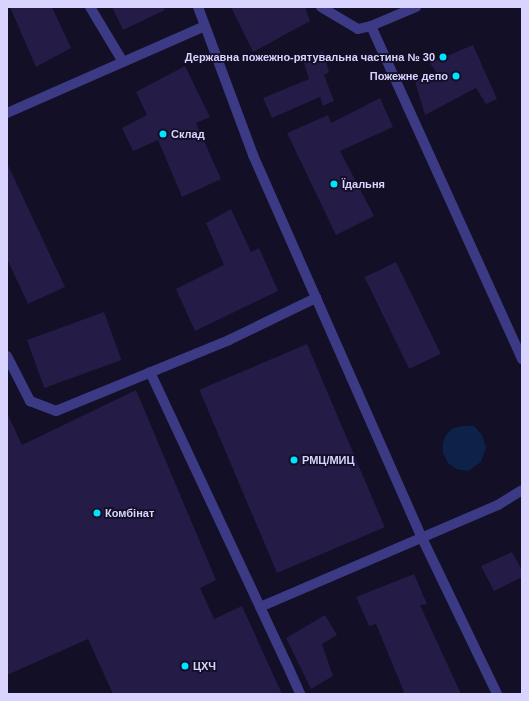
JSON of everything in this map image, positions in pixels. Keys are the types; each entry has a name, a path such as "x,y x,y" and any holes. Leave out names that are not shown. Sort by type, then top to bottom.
{"street":[{"path":"90,7 123,62"},
{"path":"198,7 253,155 422,538 497,694"},
{"path":"322,7 358,29 371,26 416,7"},
{"path":"7,113 205,26"},
{"path":"371,26 522,359"},
{"path":"7,356 30,401 56,411 228,340 316,298"},
{"path":"150,372 300,694"},
{"path":"260,607 498,505 522,490"}],"water":[{"path":"474,426 482,435 486,448 481,462 468,471 456,469 448,463 443,453 443,443 446,435 453,428"}],"building":[{"path":"10,7 52,7 71,48 36,67"},
{"path":"112,7 163,7 165,10 123,30"},
{"path":"231,7 305,7 310,21 253,52"},
{"name":"Пожежне депо","path":"473,45 497,99 486,104 476,88 425,115 415,81 436,72 430,63"},
{"path":"323,51 329,72 324,75 334,101 323,106 320,97 272,118 263,98 309,79 303,60"},
{"name":"Склад","path":"185,66 210,117 196,123 221,179 182,197 158,140 133,151 122,128 147,115 136,92"},
{"name":"Їдальня","path":"380,98 393,127 340,151 374,216 336,235 287,133 328,115 331,123"},
{"path":"7,163 65,287 28,304 7,259"},
{"path":"231,209 251,252 259,248 278,291 195,331 176,289 224,265 206,223"},
{"path":"396,262 441,354 409,369 365,277"},
{"path":"104,312 121,360 44,388 27,340"},
{"name":"РМЦ/МИЦ","path":"307,344 385,527 277,573 199,390"},
{"name":"Комбінат","path":"136,390 216,580 200,588 214,619 242,606 282,694 113,694 88,639 7,675 7,413 22,445"},
{"path":"512,552 522,570 522,577 494,591 481,566"},
{"path":"414,574 427,604 420,605 461,694 399,694 404,692 376,624 369,626 356,597"},
{"path":"325,615 337,635 322,644 333,676 311,689 286,638"}],"place":[{"name":"Державна пожежно-рятувальна частина № 30","path":"443,57"},
{"name":"Пожежне депо","path":"456,76"},
{"name":"Склад","path":"163,134"},
{"name":"Їдальня","path":"334,184"},
{"name":"РМЦ/МИЦ","path":"294,460"},
{"name":"Комбінат","path":"97,513"},
{"name":"ЦХЧ","path":"185,666"}]}
